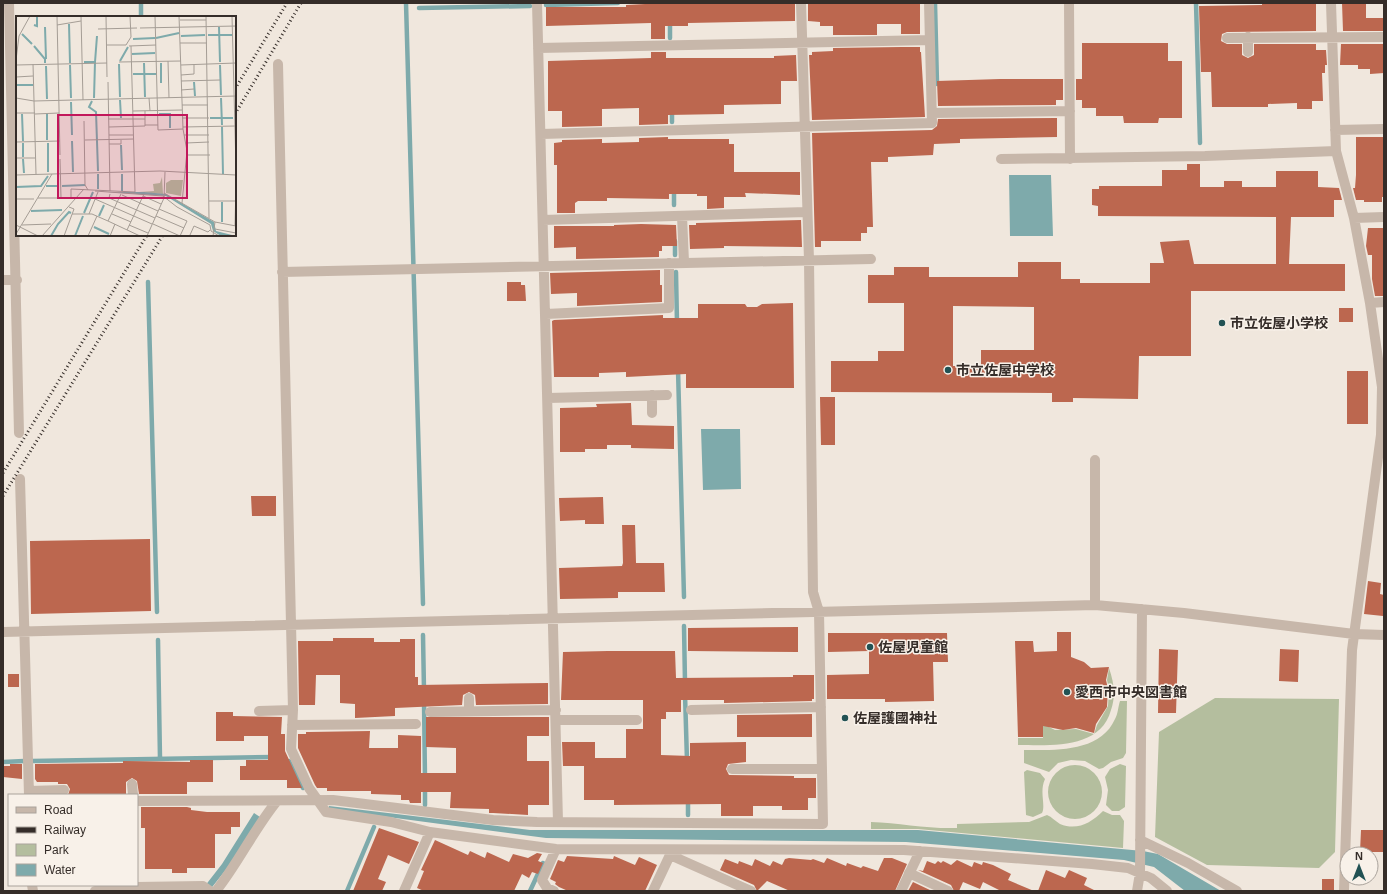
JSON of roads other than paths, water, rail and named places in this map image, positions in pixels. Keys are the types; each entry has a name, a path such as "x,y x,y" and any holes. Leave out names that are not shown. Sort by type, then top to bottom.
{"street":[{"path":"9,3 19,432"},
{"path":"537,3 558,822"},
{"path":"138,802 333,800 493,820 558,822 822,824 819,612 813,592 809,260 801,3"},
{"path":"541,134 932,123 929,3"},
{"path":"1068,3 1070,159"},
{"path":"1332,3 1336,151 1354,218 1370,303 1383,387 1382,435 1354,634 1344,891"},
{"path":"1248,37 1248,52"},
{"path":"1227,38 1384,37"},
{"path":"538,48 802,44 930,40"},
{"path":"278,64 293,710 291,749 308,788 326,812 391,822 430,832 556,849 670,853 839,849 920,851 1140,868 1167,891"},
{"path":"932,113 1070,110"},
{"path":"1335,130 1384,129"},
{"path":"1001,159 1205,156 1336,151"},
{"path":"543,220 808,212"},
{"path":"682,216 684,262"},
{"path":"1354,218 1384,217"},
{"path":"282,272 544,265 871,259"},
{"path":"546,314 669,308 669,263"},
{"path":"3,280 16,280"},
{"path":"1370,303 1384,302"},
{"path":"652,395 652,413"},
{"path":"548,398 667,395"},
{"path":"1095,460 1095,606"},
{"path":"20,479 29,793 64,790"},
{"path":"3,632 1095,606 1184,613 1354,634 1384,635"},
{"path":"1137,891 1140,868 1142,609"},
{"path":"469,698 469,711"},
{"path":"691,710 821,707"},
{"path":"259,711 293,710"},
{"path":"430,712 469,711 637,720"},
{"path":"292,725 416,724"},
{"path":"732,769 822,769"},
{"path":"132,784 133,794"},
{"path":"216,891 232,871 268,811 277,801"},
{"path":"404,891 430,832"},
{"path":"1140,844 1188,863 1237,891"},
{"path":"554,891 547,888 542,880 556,849"},
{"path":"901,891 920,851"},
{"path":"653,891 670,853"},
{"path":"670,853 751,891"},
{"path":"909,873 948,891"},
{"path":"95,891 128,890 137,886 207,888"}],"water":[{"path":"1009,175 1051,175 1053,236 1010,236"},
{"path":"701,429 740,429 741,489 703,490"},
{"path":"329,806 530,830 918,830 1143,851 1158,854 1221,891 1185,891 1154,867 1124,860 906,842 546,838 328,809"},
{"path":"254,813 260,817 228,867 209,891 201,891 222,864"}],"waterway":[{"path":"141,3 141,16"},
{"path":"406,3 423,604"},
{"path":"546,5 618,3"},
{"path":"935,3 937,84"},
{"path":"1196,3 1200,143"},
{"path":"419,8 530,6"},
{"path":"670,21 670,38"},
{"path":"672,109 672,122"},
{"path":"674,188 674,205"},
{"path":"675,241 675,255"},
{"path":"676,272 677,324"},
{"path":"148,282 157,612"},
{"path":"678,369 684,597"},
{"path":"684,626 685,683"},
{"path":"423,635 424,691"},
{"path":"158,640 160,759"},
{"path":"685,694 687,761"},
{"path":"424,701 425,779"},
{"path":"32,761 274,757"},
{"path":"3,762 24,761"},
{"path":"289,761 303,788"},
{"path":"425,787 425,805"},
{"path":"688,798 688,815"},
{"path":"347,891 374,827"},
{"path":"530,891 543,863"}],"railway":[{"path":"236,87 287,3"},
{"path":"236,112 301,3"},
{"path":"3,473 146,236"},
{"path":"3,496 162,236"}],"place":[{"name":"市立佐屋小学校","path":"1222,323"},
{"name":"市立佐屋中学校","path":"948,370"},
{"name":"佐屋児童館","path":"870,647"},
{"name":"愛西市中央図書館","path":"1067,692"},
{"name":"佐屋護國神社","path":"845,718"}]}
